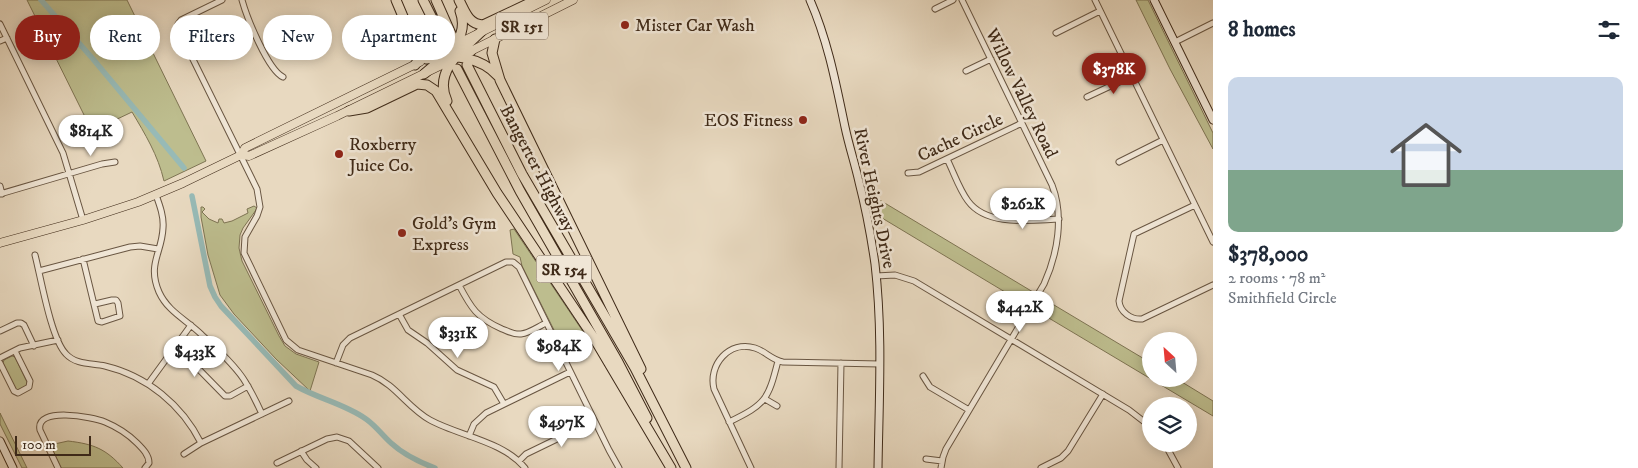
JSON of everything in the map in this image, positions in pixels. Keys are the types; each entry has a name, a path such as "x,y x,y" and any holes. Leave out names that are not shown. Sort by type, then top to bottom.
{"highway":[{"path":"396,0 403,15"},
{"path":"423,0 432,15"},
{"path":"436,0 443,15"},
{"path":"455,50 463,26 457,0"},
{"path":"457,0 472,21 483,25 536,0"},
{"path":"455,51 482,32"},
{"path":"495,39 492,53 500,80 630,344 677,449"},
{"path":"455,52 490,69 500,80"},
{"path":"415,65 418,60"},
{"path":"424,74 443,60"},
{"path":"451,60 445,74 443,88 459,127"},
{"name":"Bangerter Highway","path":"467,65 522,174 620,343 686,468"},
{"name":"Bangerter Highway","path":"457,69 516,184 618,362 672,468"},
{"path":"349,110 367,108 413,85 422,84 430,86 437,92 497,193 594,338 672,468"}],"main road":[{"name":"SR 151","path":"482,32 546,0"},
{"name":"SR 151","path":"455,52 495,39 573,0"},
{"path":"241,156 245,148 426,60"},
{"path":"0,243 83,220 156,195 241,156 250,156 424,74"}],"street":[{"path":"222,0 181,20 178,26 256,185 260,202 258,213 245,237 244,249 246,257 289,343 298,350 383,380 425,417 507,452 525,468"},
{"path":"242,0 272,68 283,77"},
{"name":"River Heights Drive","path":"810,0 824,36 835,75 845,127 865,206 876,276 880,320 878,468"},
{"path":"935,8 952,0"},
{"name":"Willow Valley Road","path":"941,468 946,449 1047,278 1057,238 1059,219 1052,185 962,0"},
{"path":"1095,0 1213,242"},
{"path":"1154,0 1213,120"},
{"path":"1056,33 1100,11"},
{"path":"1175,42 1213,23"},
{"path":"0,24 62,150 83,220"},
{"path":"0,41 7,38"},
{"path":"966,71 991,59"},
{"path":"1087,97 1132,76"},
{"name":"Cache Circle","path":"908,172 919,172 1022,123"},
{"path":"1119,162 1163,140"},
{"path":"947,159 968,201 982,213 1001,220 1059,219"},
{"path":"0,186 1,194 102,164 116,162"},
{"path":"156,195 163,222 162,236 154,268 160,294 169,308 191,325 242,377 262,414"},
{"path":"1195,204 1134,234 1119,303 1124,313 1139,320 1213,285"},
{"path":"39,271 134,246 158,249"},
{"path":"35,256 49,313 58,340 65,353 74,360 114,368 148,384 180,411 191,424 201,443"},
{"path":"83,259 99,322 120,316 116,300 95,304"},
{"path":"336,363 348,340 506,262 513,262 519,267 619,468"},
{"path":"876,276 894,275 911,279 1142,419"},
{"path":"460,285 474,311 497,327 519,334 546,323"},
{"path":"399,314 408,330 427,343 457,370 494,387 504,404"},
{"path":"0,331 21,323 24,325 34,346"},
{"path":"148,384 191,325"},
{"path":"0,358 23,348 58,340"},
{"path":"176,346 225,396 230,396 248,386"},
{"path":"751,468 712,382 714,370 720,358 732,350 746,347 759,350 778,361 880,364"},
{"path":"0,363 14,391 20,392 30,385 30,381 15,351"},
{"path":"729,422 755,409 766,399 778,361"},
{"path":"839,468 841,363"},
{"path":"469,436 472,428 480,418 504,404 570,372"},
{"path":"923,376 930,387 969,410"},
{"path":"1041,468 1061,458 1068,451 1103,394"},
{"path":"766,399 777,406"},
{"path":"184,454 201,443 289,401"},
{"path":"58,468 40,430 40,423 46,418 63,415 87,417 103,421 124,432 141,447 150,461 145,468"},
{"path":"518,461 526,454 594,421"},
{"path":"277,462 329,438 340,437 349,441 378,468"},
{"path":"0,440 14,468"},
{"path":"302,451 307,460 316,468"},
{"path":"1169,452 1178,468"},
{"path":"926,459 942,461"}],"green space":[{"path":"27,0 127,0 134,15 90,15 90,60 156,60 206,161 164,181 155,154 132,112 92,131 57,60 80,60 80,15 34,15"},
{"path":"1136,0 1148,0 1213,133 1213,149 1170,69"},
{"path":"873,196 1033,292 1025,304 877,215"},
{"path":"254,206 257,208 240,235 239,248 242,261 285,346 296,354 319,362 310,391 276,359 234,314 220,295 208,255 201,207 205,209 202,212 209,219 218,223 219,219 222,219 224,223 248,213 247,209"},
{"path":"514,229 584,333 561,344 522,266 520,257 513,254 510,230"},
{"path":"1044,299 1142,358 1142,374 1037,311"},
{"path":"12,356 15,357 27,382 26,386 19,390 15,389 3,363 4,360"},
{"path":"1166,388 1192,388 1213,401 1213,416 1197,406 1197,397 1181,397"},
{"path":"0,413 27,468 22,468 0,424"},
{"path":"68,441 99,448 111,456 123,468 61,468 50,445"}],"waterway":[{"path":"41,0 184,168"},
{"path":"192,196 210,286 221,306 296,386 358,414 370,422 401,451 417,461 435,468"}],"place":[{"name":"Mister Car Wash","path":"625,25"},
{"name":"EOS Fitness","path":"803,120"},
{"name":"Roxberry Juice Co.","path":"339,154"},
{"name":"Gold's Gym Express","path":"402,233"}]}
